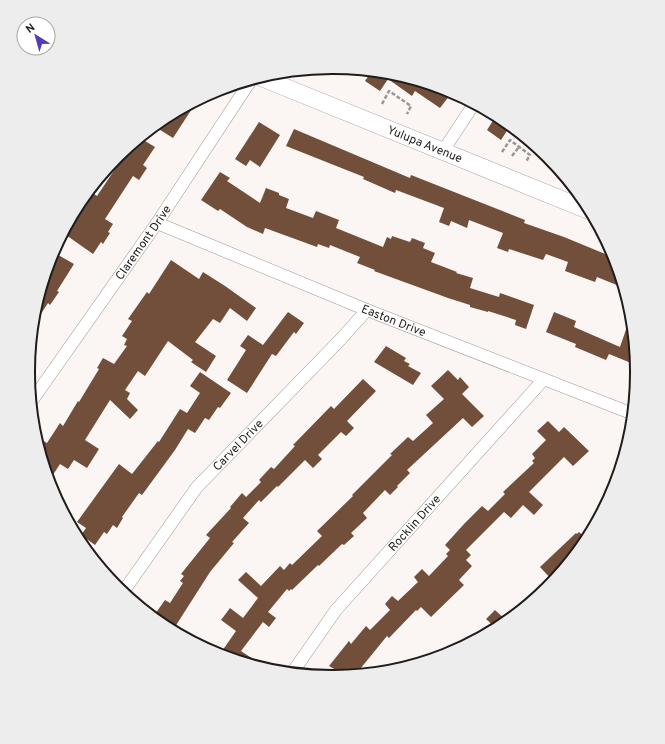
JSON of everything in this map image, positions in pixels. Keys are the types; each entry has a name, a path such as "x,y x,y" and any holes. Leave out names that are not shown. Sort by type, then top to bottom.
{"street":[{"name":"Yulupa Avenue","path":"270,81 580,207"},
{"name":"Claremont Drive","path":"36,394 157,223 246,88"},
{"path":"443,151 471,109"},
{"name":"Easton Drive","path":"157,223 367,310 627,412"},
{"name":"Carvel Drive","path":"127,587 198,487 329,352 367,310"},
{"name":"Rocklin Drive","path":"295,667 336,610 544,379"}],"path":[{"path":"382,104 389,91 411,106 407,114"},
{"path":"502,152 510,140 530,155 526,162"},
{"path":"512,156 519,147"}],"building":[{"path":"368,77 388,80 380,91 365,81"},
{"path":"389,80 428,90 448,98 440,108 415,91 412,96"},
{"path":"191,110 173,138 160,130"},
{"path":"493,121 507,131 501,140 487,130"},
{"path":"259,122 280,135 260,167 250,160 246,166 235,159"},
{"path":"294,129 410,178 411,175 525,220 524,223 605,254 617,285 597,277 595,282 565,271 568,262 546,254 543,260 509,249 508,252 497,248 503,233 469,220 467,228 451,221 449,226 439,222 444,208 396,190 395,193 363,179 364,177 286,146"},
{"path":"145,141 155,147 143,165 147,168 139,180 133,176 105,219 113,224 108,232 110,233 103,244 101,242 93,254 68,236 94,194 97,196 114,171 136,148"},
{"path":"220,172 230,178 227,181 260,203 266,188 289,199 286,208 313,218 316,211 339,220 336,228 383,247 387,237 391,239 392,236 410,242 412,238 425,243 423,248 435,253 431,262 457,272 456,273 473,278 470,288 499,297 500,293 534,305 526,329 515,325 516,320 470,307 470,305 374,271 375,270 357,263 360,257 330,245 329,248 318,244 317,247 265,228 263,234 247,227 220,209 218,211 201,200"},
{"path":"59,255 74,264 57,291 59,292 50,305 48,303 41,314 45,295"},
{"path":"171,260 199,279 203,272 256,308 247,321 230,308 220,323 213,319 195,342 216,356 206,372 191,362 193,360 168,341 145,376 138,371 125,390 130,393 127,399 138,410 130,419 110,400 85,440 99,449 87,468 74,460 68,469 60,464 53,474 43,441 47,443 60,423 63,426 99,369 97,368 103,358 114,364 127,346 124,345 127,339 122,336 132,321 128,319 147,292 149,294"},
{"path":"288,312 304,323 296,334 294,332 276,356 272,354 247,393 227,380 246,350 240,346 248,335 263,345"},
{"path":"554,312 576,321 574,327 620,347 626,329 629,362 609,354 606,360 575,347 576,344 546,332"},
{"path":"386,346 406,358 404,361 410,364 408,366 421,373 413,385 374,362"},
{"path":"448,370 458,380 460,377 469,387 462,394 484,416 472,427 463,418 407,470 410,473 390,495 385,490 363,513 367,518 351,533 354,536 344,545 342,544 292,590 291,589 289,591 287,589 268,612 276,618 269,627 263,622 241,651 251,658 224,649 236,631 221,620 230,608 243,618 258,598 238,580 246,572 261,586 280,566 284,570 290,563 292,565 322,536 317,531 392,455 390,454 408,437 413,441 433,423 426,415 444,399 431,386"},
{"path":"200,372 231,393 220,408 218,407 209,420 205,418 195,433 188,429 175,450 142,495 139,493 122,517 123,518 117,528 113,525 107,534 104,532 95,545 86,539 82,533 86,528 77,522 119,464 132,474 158,441 159,442 180,409 187,413 200,393 190,386"},
{"path":"363,379 376,391 347,421 354,428 346,436 341,432 318,455 322,459 313,468 305,460 261,502 259,500 243,518 249,523 232,542 234,543 210,572 176,625 157,612 165,600 170,603 183,583 180,581 184,576 181,574 210,538 206,535 231,508 230,507 242,493 246,497 261,482 259,480 271,467 274,469 295,446 293,445 331,406 334,409"},
{"path":"548,421 559,432 564,427 589,451 573,466 564,457 529,492 543,505 534,515 523,505 511,518 504,512 466,550 471,555 466,560 472,566 459,580 464,585 431,617 421,607 417,611 416,610 389,638 387,636 361,668 336,670 329,666 349,641 351,644 366,626 370,630 390,610 385,604 392,596 398,601 418,582 414,577 422,569 429,576 448,556 446,554 450,550 445,545 464,524 482,506 488,511 505,494 503,492 534,463 532,461 535,458 532,454 546,440 537,431"},
{"path":"579,532 582,534 569,553 548,576 540,567 576,533 577,534"},
{"path":"495,610 502,616 491,624 486,619"}]}
